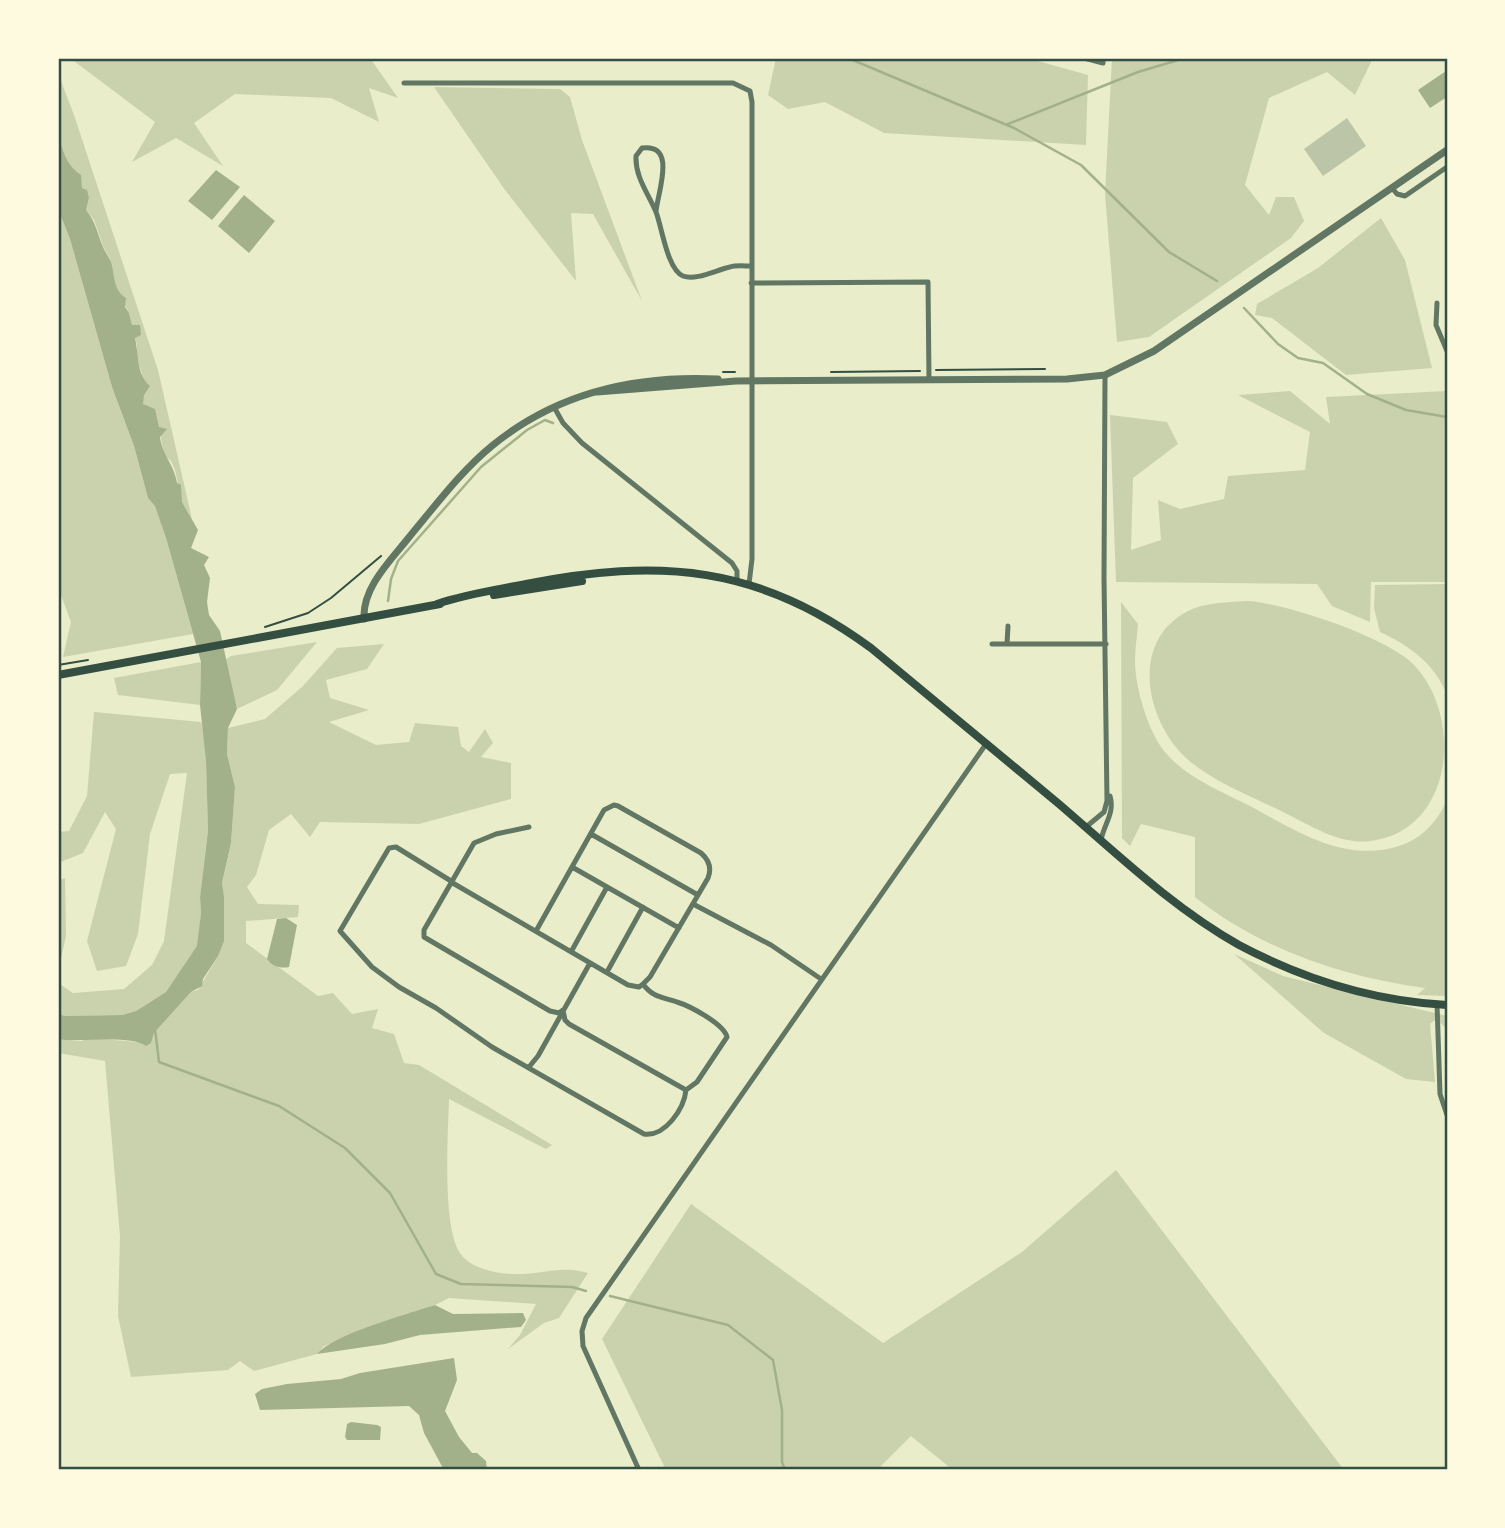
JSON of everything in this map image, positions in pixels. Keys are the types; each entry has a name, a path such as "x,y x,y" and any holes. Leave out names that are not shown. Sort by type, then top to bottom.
{"main road":[{"path":"58,675 364,619 556,578 638,571 694,572 737,581 808,606 849,631 1195,916 1238,944 1270,960 1347,988 1395,999 1447,1005"}],"street":[{"path":"1084,58 1103,60"},
{"path":"404,83 733,83 750,90 752,559 749,584"},
{"path":"656,212 662,183 661,154 648,147 642,148 635,156 635,163 677,272 684,277 731,266 751,266"},
{"path":"364,619 364,606 377,579 451,487 492,446 517,427 554,407 597,392 736,381 1067,379 1105,375 1154,351 1447,150"},
{"path":"1392,188 1397,194 1405,196 1447,167"},
{"path":"751,283 928,282 929,380"},
{"path":"1437,303 1436,325 1447,351"},
{"path":"1086,827 1104,812 1108,789 1105,375"},
{"path":"554,407 563,423 582,443 733,563 737,571 737,581"},
{"path":"1007,644 1008,626"},
{"path":"992,644 1106,644"},
{"path":"639,1470 583,1346 582,1331 586,1318 987,744"},
{"path":"1101,840 1104,826 1112,812 1108,789"},
{"path":"536,931 608,807 618,806 701,853 709,863 710,873 693,904 650,977 639,987 628,985 451,882 396,847 388,848 340,931 349,944 385,978 492,1047 644,1134 654,1135 663,1131 684,1101 686,1090 697,1082 725,1041 725,1031 678,1002 653,995 643,984"},
{"path":"529,827 496,834 474,843 424,929 424,937 550,1011 559,1013 563,1010"},
{"path":"591,834 698,895"},
{"path":"572,866 679,928"},
{"path":"571,952 607,887"},
{"path":"693,904 771,945 821,979"},
{"path":"607,972 643,907"},
{"path":"529,1067 538,1056 590,963"},
{"path":"1437,1004 1440,1094 1447,1115"},
{"path":"563,1010 565,1020 569,1024 686,1090"}],"path":[{"path":"820,372 1045,369"},
{"path":"257,629 308,613 331,598 381,556"}],"shaded area":[{"path":"70,58 370,58 398,98 369,88 379,122 331,98 235,94 194,123 223,166 176,138 132,162 155,122"},
{"path":"776,58 1027,58 1088,75 1086,145 884,133 825,102 788,109 768,95"},
{"path":"1112,58 1373,58 1355,95 1327,72 1269,98 1245,185 1269,215 1276,197 1294,197 1304,221 1291,238 1149,337 1117,342 1105,194"},
{"path":"1446,71 1447,97 1430,108 1418,90"},
{"path":"58,73 158,370 192,519 182,502 175,470 164,455 155,417 143,404 142,374 129,313 114,284 110,259 94,220 86,210 89,198 82,188 77,172 69,166 63,155 57,112"},
{"path":"434,87 560,89 570,97 582,140 642,301 593,214 571,213 576,281 505,190"},
{"path":"58,134 66,157 81,175 82,188 87,190 89,198 86,210 111,262 117,287 126,298 125,307 132,325 140,325 141,335 135,338 139,364 142,376 150,386 144,395 143,404 155,409 159,427 167,429 160,437 161,443 177,483 181,485 182,502 198,530 191,548 209,557 204,565 210,578 207,602 209,615 220,631 237,709 228,728 227,754 235,787 231,843 222,883 224,941 203,979 202,986 191,992 154,1033 151,1043 146,1046 129,1040 58,1039 58,1014 122,1015 136,1011 166,992 197,946 208,831 206,761 200,705 201,662 166,538 155,506 148,498 134,446 112,387 70,239 58,209"},
{"path":"216,170 240,187 212,220 188,201"},
{"path":"244,195 275,221 249,253 218,226"},
{"path":"58,209 70,239 112,387 134,446 148,498 155,505 166,538 193,634 63,657 71,622 58,587"},
{"path":"1381,218 1405,260 1432,368 1346,375 1272,318 1255,315 1257,304 1318,268"},
{"path":"1290,391 1330,424 1326,397 1447,391 1447,582 1371,582 1370,622 1332,606 1317,584 1116,582 1110,415 1167,422 1178,444 1133,478 1131,550 1161,540 1158,500 1180,509 1224,499 1228,476 1305,470 1310,432 1238,395"},
{"path":"1447,584 1447,695 1436,674 1420,657 1380,632 1374,608 1375,585"},
{"path":"1250,601 1311,615 1380,642 1412,663 1429,685 1439,711 1444,739 1442,767 1435,793 1420,816 1399,832 1360,842 1328,834 1217,780 1192,763 1168,737 1152,698 1151,658 1158,640 1170,624 1195,608"},
{"path":"1121,602 1138,624 1136,672 1148,721 1165,752 1193,777 1303,834 1322,842 1359,850 1379,850 1415,839 1434,822 1447,800 1447,996 1417,995 1425,988 1364,976 1304,958 1247,932 1220,915 1195,897 1195,837 1141,824 1130,846 1122,838"},
{"path":"317,642 277,690 237,709 225,660 231,656"},
{"path":"384,644 367,669 326,680 330,698 369,710 329,722 376,745 409,742 415,723 458,727 461,746 469,752 485,729 493,743 481,757 511,763 511,799 419,824 320,822 310,837 291,814 269,830 256,875 247,887 258,904 299,905 298,917 246,921 246,943 318,996 333,993 352,1014 378,1009 372,1028 394,1034 404,1063 419,1065 552,1145 546,1149 449,1099 448,1202 454,1240 464,1258 484,1269 507,1274 559,1270 588,1273 559,1318 544,1323 508,1349 520,1335 536,1304 449,1298 324,1346 317,1354 254,1371 240,1361 228,1370 131,1377 118,1316 120,1236 105,1061 58,1053 58,1039 81,1041 89,1038 151,1043 154,1033 191,992 198,990 218,956 224,896 222,884 231,843 235,787 227,754 228,728 265,719 303,686 337,648"},
{"path":"201,662 200,705 118,695 114,678"},
{"path":"94,712 201,722 206,761 208,831 200,897 198,946 166,992 136,1011 122,1015 65,1016 58,1014 58,983 73,993 124,989 152,965 164,941 187,773 170,774 150,834 138,934 126,966 97,971 87,941 116,829 105,812 83,853 58,863 58,832 69,831 87,796"},
{"path":"65,878 66,936 58,972 58,881"},
{"path":"286,918 297,925 289,967 282,968 267,959 277,919"},
{"path":"1234,954 1283,976 1447,1016 1447,1029 1436,1019 1430,1024 1435,1082 1406,1079 1324,1033"},
{"path":"1116,1170 1344,1470 953,1470 911,1436 877,1470 666,1470 602,1339 691,1204 883,1343 1022,1252"},
{"path":"435,1305 453,1314 523,1313 526,1320 521,1327 420,1335 385,1344 317,1354 355,1332"},
{"path":"454,1358 457,1380 445,1411 459,1437 472,1453 477,1453 486,1461 487,1470 444,1470 424,1433 419,1415 409,1406 260,1410 255,1394 262,1389 287,1384 341,1379 360,1373"},
{"path":"351,1422 381,1427 380,1440 347,1440 347,1424"}],"building":[{"path":"1347,118 1366,146 1323,176 1304,149"}],"waterway":[{"path":"848,58 1014,128 1081,165 1169,252 1217,281"},
{"path":"1008,124 1138,72 1185,58"},
{"path":"1244,308 1278,344 1298,358 1323,363 1367,394 1406,410 1447,417"},
{"path":"388,601 391,579 398,561 481,467 527,430 545,420 553,423"},
{"path":"155,1029 159,1062 279,1106 345,1148 390,1193 436,1274 461,1284 572,1287 586,1291"},
{"path":"610,1296 728,1325 773,1360 782,1410 782,1462 785,1470"}]}
